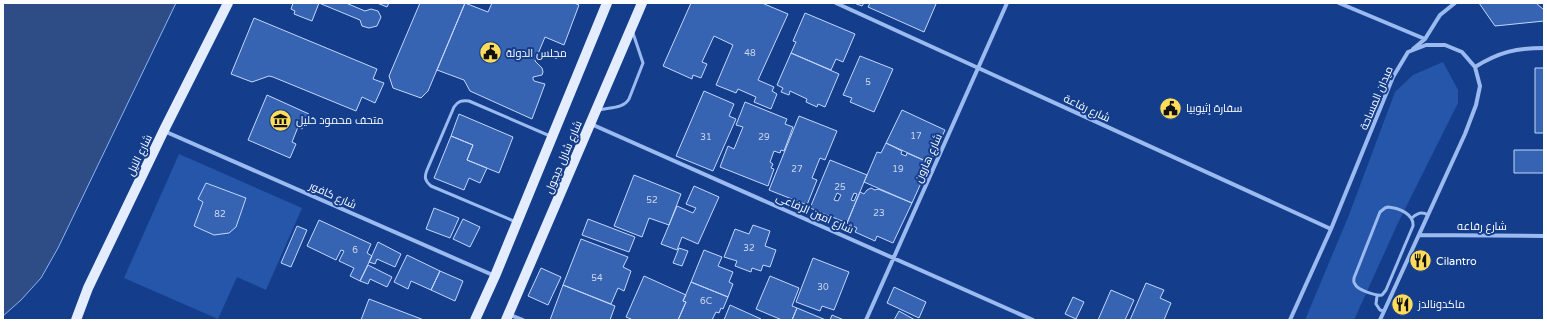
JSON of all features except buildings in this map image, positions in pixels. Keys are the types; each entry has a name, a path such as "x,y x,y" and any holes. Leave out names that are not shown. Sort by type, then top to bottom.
{"main road":[{"name":"شارع النيل","path":"76,320 88,288 164,130 228,3"},
{"name":"شارع شارل ديجول","path":"475,320 495,276 608,3"},
{"name":"شارع شارل ديجول","path":"507,317 642,3"}],"street":[{"name":"شارع رفاعة","path":"836,3 1331,229"},
{"name":"شارع هارون","path":"866,320 1007,3"},
{"path":"1339,3 1425,39"},
{"path":"1408,52 1425,39 1440,15 1455,3"},
{"path":"1380,320 1465,134 1476,105 1480,86 1475,67 1462,52 1445,45 1426,45 1408,52"},
{"path":"1475,67 1490,57 1508,51 1525,48 1544,48"},
{"name":"ميدان المساحة","path":"1290,320 1331,229 1393,77 1408,52"},
{"name":"شارع امين الرفاعى","path":"590,123 1033,320"},
{"name":"شارع كافور","path":"164,130 495,276"},
{"name":"شارع رفاعه","path":"1419,235 1544,236"},
{"path":"507,317 523,320"}],"lane":[{"path":"595,111 623,106 629,99 643,63 634,40 633,26"},
{"path":"517,223 431,186 426,182 425,176 427,170 454,107 458,102 463,100 469,101 552,137"},
{"path":"1392,207 1407,213 1412,218 1413,226 1386,290 1382,295 1377,296 1357,288 1354,282 1378,215 1385,208 1392,207"},
{"path":"1412,218 1418,213 1428,214"},
{"path":"1377,296 1376,304 1380,310 1384,311"}],"shaded area":[{"path":"3,3 176,3 58,248 41,278 21,300 3,316"},
{"path":"1443,62 1458,90 1458,103 1397,225 1354,320 1305,320 1349,215 1395,92 1413,75"},
{"path":"179,154 302,208 266,290 237,277 218,319 124,278"}],"place":[{"name":"مجلس الدولة","path":"491,53"},
{"name":"سفارة إثيوبيا","path":"1171,108"},
{"name":"متحف محمود خليل","path":"281,120"},
{"name":"Cilantro","path":"1420,261"},
{"name":"ماكدونالدز","path":"1402,304"}]}
